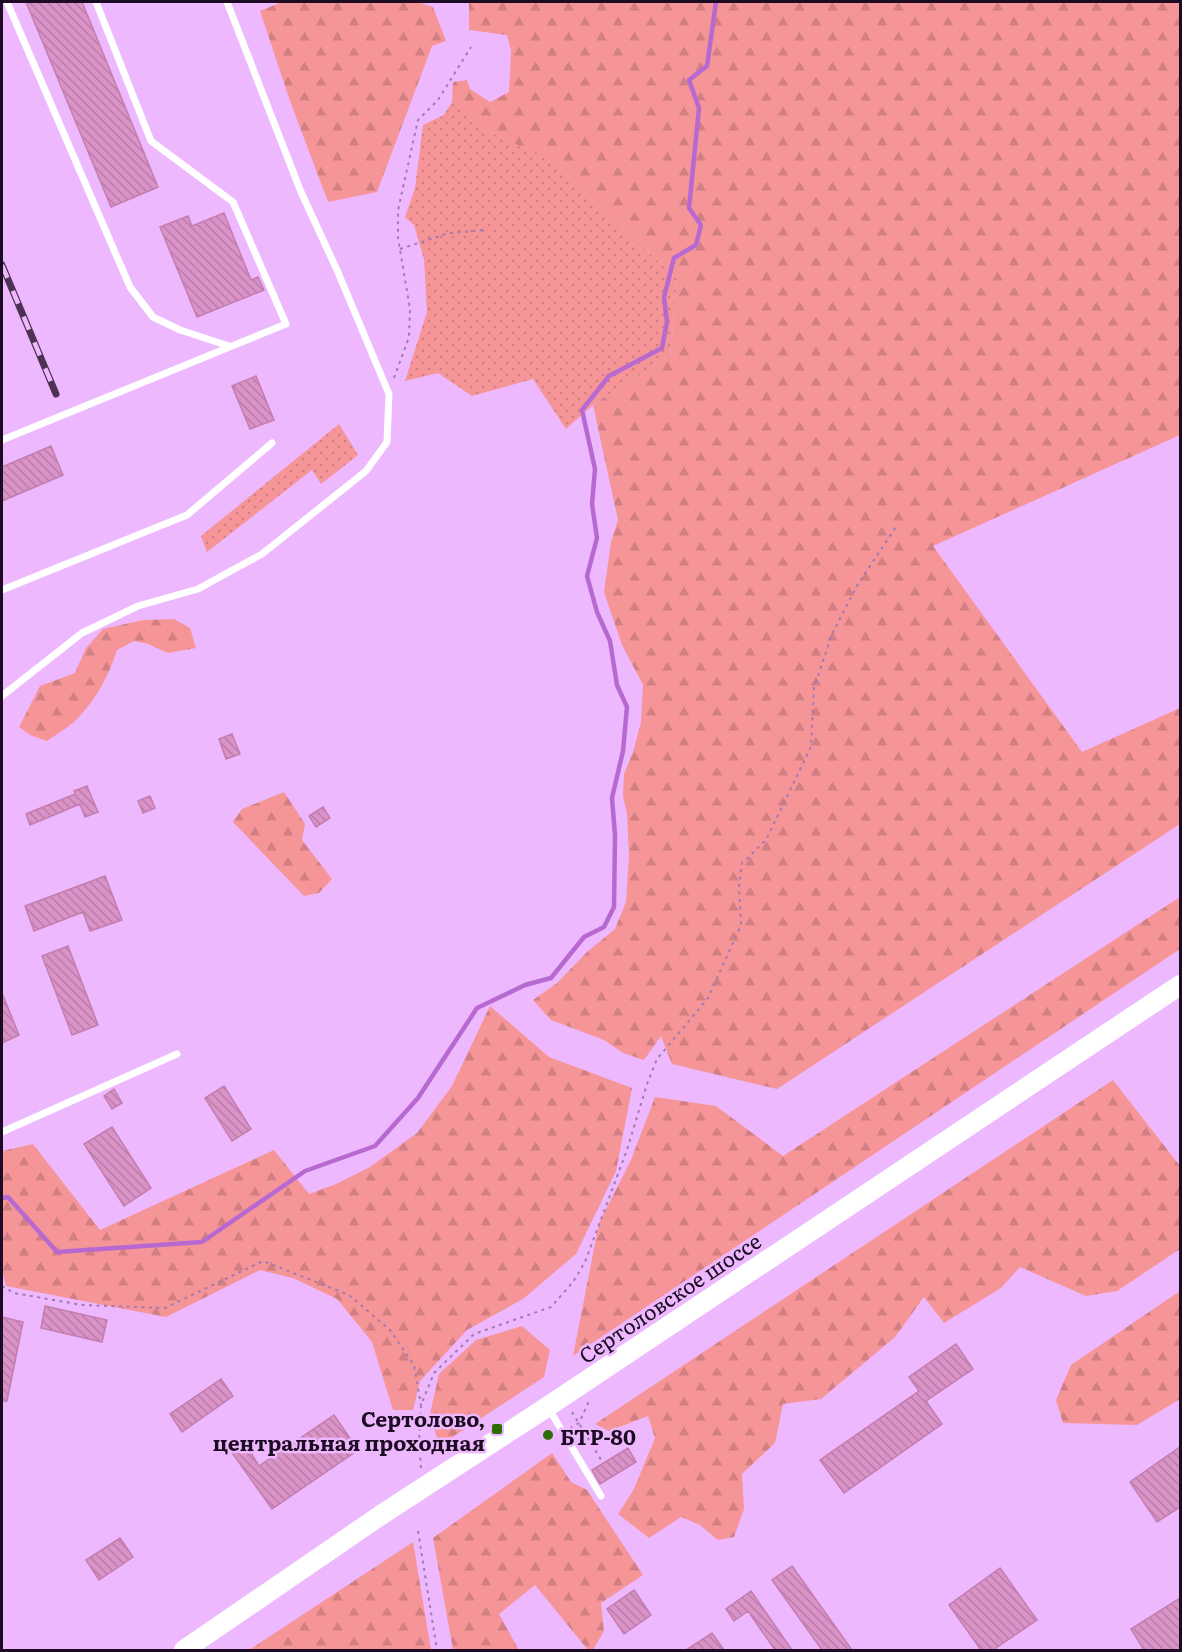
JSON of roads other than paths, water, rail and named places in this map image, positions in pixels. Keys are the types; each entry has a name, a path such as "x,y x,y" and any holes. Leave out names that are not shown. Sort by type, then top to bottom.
{"main road":[{"name":"Сертоловское шоссе","path":"184,1650 381,1515 1180,985"}],"lane":[{"path":"7,2 130,287 153,317 180,330 230,346"},
{"path":"2,440 286,324 233,202 151,141 96,2"},
{"path":"2,696 82,633 138,606 198,589 262,554 366,471 387,442 388,394 337,270 301,192 227,2"},
{"path":"2,590 188,515 272,443"},
{"path":"2,1132 177,1054"},
{"path":"547,1407 601,1496"}],"waterway":[{"path":"2,1198 8,1197 57,1252 202,1242 305,1171 375,1146 418,1098 477,1008 525,985 551,978 584,937 604,927 614,907 615,835 612,798 623,751 627,707 617,685 610,641 597,612 587,576 597,538 592,504 595,469 582,410 609,376 662,348 667,322 664,297 674,258 696,245 701,225 689,208 699,108 689,80 707,66 716,2"}],"railway":[{"path":"2,265 56,394"}],"place":[{"name":"Сертолово, центральная проходная","path":"497,1429"},
{"name":"БТР-80","path":"548,1435"}]}
